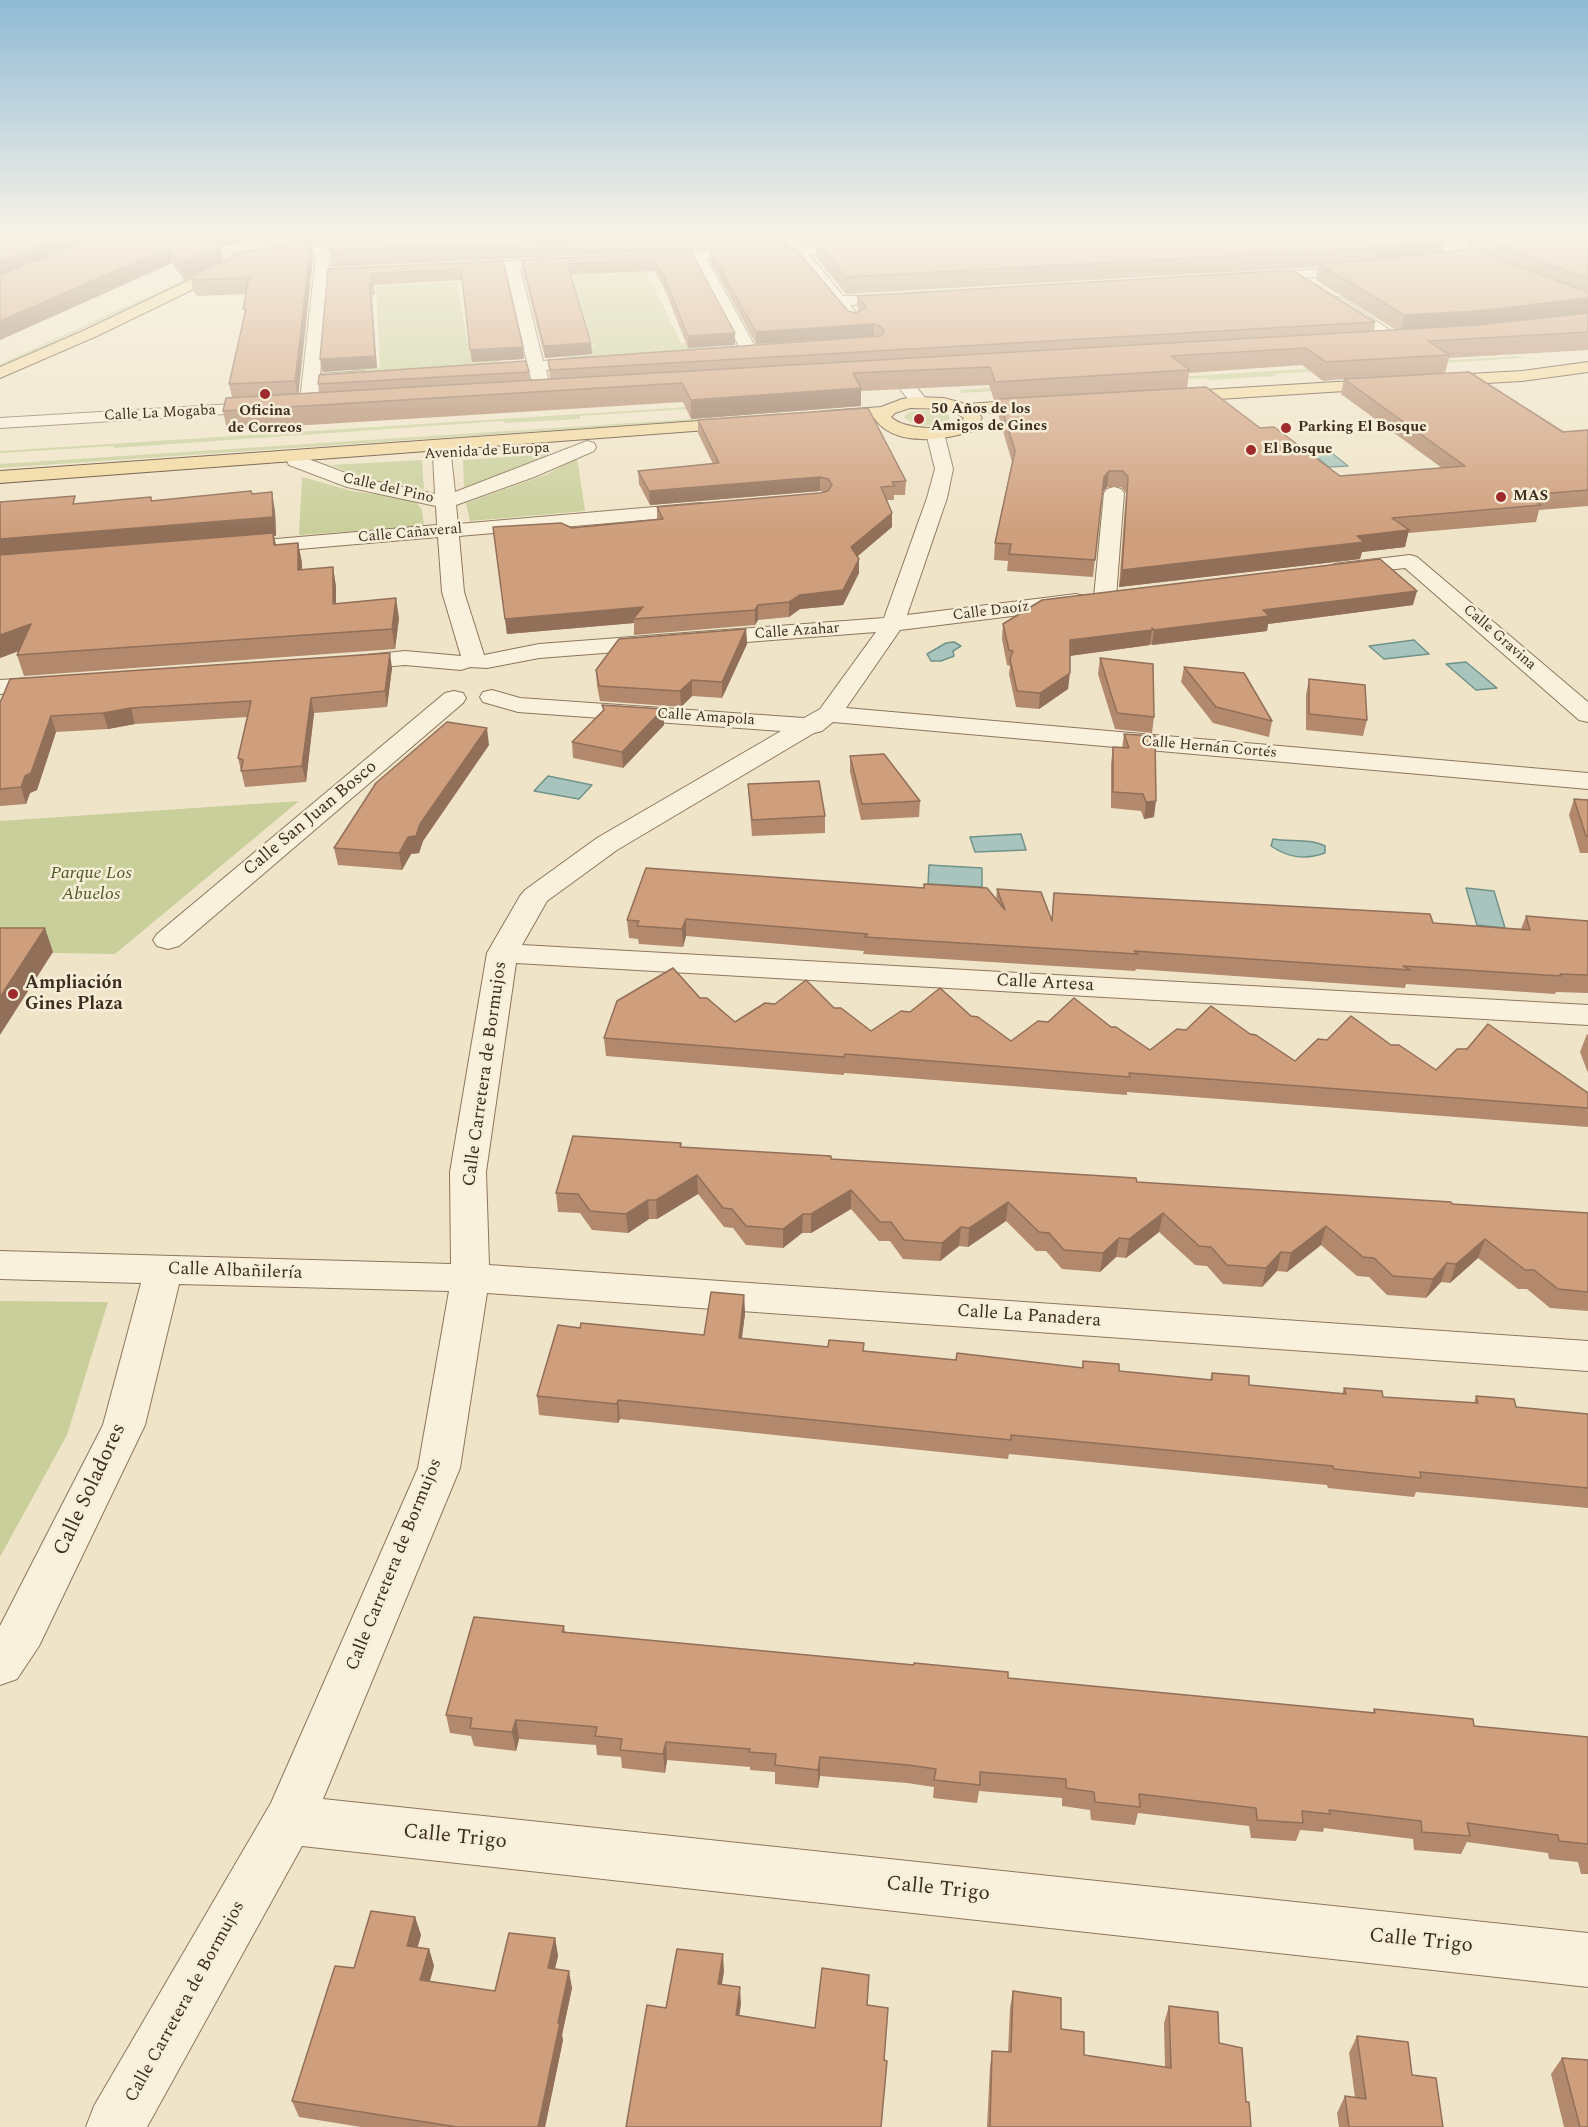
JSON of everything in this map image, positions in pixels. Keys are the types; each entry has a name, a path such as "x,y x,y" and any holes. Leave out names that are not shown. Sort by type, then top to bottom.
{"main road":[{"path":"0,359 56,333"},
{"path":"0,373 82,333"},
{"path":"1156,404 1408,387 1588,368"},
{"path":"1408,387 1588,381"},
{"path":"814,425 928,418 944,404 967,416 1056,410 973,403 938,397 909,385"},
{"path":"889,420 898,406 958,430 967,416 1023,406"},
{"name":"Avenida de Europa","path":"0,477 79,471 334,453 532,438 761,428 587,447 79,471"},
{"path":"334,453 429,450 442,454 457,448 502,445 532,438"}],"street":[{"path":"315,333 311,380 379,375"},
{"path":"529,333 542,391"},
{"path":"739,333 748,351"},
{"name":"Calle Carretera de Bormujos","path":"115,2127 289,1820 439,1468 470,1278 468,1172 502,953 535,896 607,844 821,720 893,624 937,498 944,469 928,418 909,385 867,333"},
{"path":"1373,341 1403,339 1393,333"},
{"path":"852,344 874,343"},
{"path":"472,370 604,361"},
{"path":"872,371 919,368"},
{"name":"Calle La Mogaba","path":"0,423 303,405 311,380"},
{"name":"Calle del Pino","path":"296,462 354,483 447,502 527,473 587,447"},
{"name":"Calle del Pino","path":"442,454 453,592 474,662"},
{"path":"1105,597 1114,493"},
{"name":"Calle Cañaveral","path":"236,548 715,508"},
{"name":"Calle Gravina","path":"1326,571 1410,561 1588,715"},
{"name":"Calle Daoíz","path":"893,624 1128,595"},
{"name":"Calle Azahar","path":"474,662 538,651 893,624"},
{"path":"322,664 405,658 474,662 509,666 518,679 513,688 492,697 454,699 436,690 433,684 434,678 440,672 474,662"},
{"path":"0,687 72,682"},
{"name":"Calle Amapola","path":"492,697 519,705 821,720"},
{"name":"Calle San Juan Bosco","path":"168,940 454,699"},
{"name":"Calle Hernán Cortés","path":"821,720 1588,781"},
{"name":"Calle Artesa","path":"502,953 1588,1015"},
{"name":"Calle Albañilería","path":"0,1265 470,1278"},
{"name":"Calle Soladores","path":"0,1664 23,1631 124,1425 163,1270"},
{"name":"Calle La Panadera","path":"470,1278 1588,1356"},
{"name":"Calle Trigo","path":"289,1820 1588,1960"}],"green space":[{"path":"67,333 73,333 0,367 0,364"},
{"path":"378,333 466,333 470,355 497,353 499,364 351,373 351,370 380,367"},
{"path":"589,333 676,333 681,343 708,341 713,351 565,360 561,349 594,346"},
{"path":"1518,356 1522,358 1274,374 1276,376 962,393 960,390"},
{"path":"860,396 860,398 580,416 580,419 504,423 503,421 114,448 114,446 0,453 0,451"},
{"path":"864,409 0,468 0,464"},
{"path":"930,410 948,414 950,419 940,424 920,425 904,417 909,412"},
{"path":"548,454 521,471 464,487 463,460"},
{"path":"577,457 585,511 470,521 466,503 548,474"},
{"path":"422,460 424,489 377,483 331,465"},
{"path":"302,477 352,491 415,500 422,510 424,526 299,535"},
{"name":"Parque Los Abuelos","path":"299,801 115,954 0,952 0,821"},
{"path":"0,1301 108,1302 67,1435 0,1557"}],"water":[{"path":"1328,450 1348,466 1329,467 1309,451"},
{"path":"1414,640 1429,654 1384,659 1369,646"},
{"path":"954,642 961,646 953,651 954,656 941,661 931,661 927,654 946,643"},
{"path":"1466,662 1497,688 1476,690 1446,664"},
{"path":"548,776 592,785 579,799 534,791"},
{"path":"1021,834 1026,850 975,852 970,837"},
{"path":"1273,839 1319,844 1325,846 1325,853 1311,857 1291,855 1271,846"},
{"path":"929,865 982,868 982,887 928,884"},
{"path":"1466,888 1494,891 1505,928 1477,925"}],"building":[{"path":"241,333 301,333 295,381 229,384"},
{"path":"322,333 373,333 375,356 320,359"},
{"path":"468,333 520,333 523,347 470,350"},
{"path":"541,333 588,333 591,343 544,346"},
{"path":"687,333 731,333 688,336"},
{"path":"883,333 1181,333 550,370 548,360 881,336"},
{"path":"1336,333 1566,333 1428,341 1449,355 1326,362 1306,348 1171,356 1190,370 995,382 990,367 853,373 861,388 691,400 682,383 223,411 226,398"},
{"path":"526,361 529,372 318,384 319,375"},
{"path":"1469,372 1563,432 1588,430 1588,490 1526,495 1541,505 1392,518 1409,530 1357,536 1364,542 1122,570 1128,477 1123,471 1109,471 1104,477 1095,560 1009,554 1011,544 995,543 1015,451 999,399 1206,387 1260,428 1274,427 1340,476 1465,466 1344,379"},
{"path":"868,408 906,481 892,482 895,486 881,487 892,513 851,547 859,559 843,590 800,595 789,602 758,605 755,610 633,619 643,607 505,619 493,527 561,523 572,528 663,519 657,507 828,491 832,485 828,479 820,477 649,491 638,471 719,463 698,420"},
{"path":"251,491 252,494 272,492 273,517 0,539 0,502 75,496 73,504 151,497 151,501"},
{"path":"273,533 274,545 298,543 298,570 333,567 333,604 396,598 392,629 17,655 31,624 0,635 0,555"},
{"path":"1380,559 1417,591 1263,610 1269,616 1154,630 1152,628 1152,630 1070,640 1070,673 1040,693 1017,691 1010,659 1013,651 1009,650 1003,624 1042,600"},
{"path":"746,629 722,682 692,680 680,691 599,686 596,670 619,639"},
{"path":"390,653 385,691 311,698 302,766 241,771 243,760 238,758 251,701 131,708 103,713 51,716 31,773 25,776 21,787 0,789 0,703 10,679"},
{"path":"1100,658 1153,664 1154,717 1117,713"},
{"path":"1184,667 1244,673 1272,721 1216,707"},
{"path":"1309,679 1365,685 1367,720 1309,714"},
{"path":"602,705 663,709 622,752 572,742 604,710"},
{"path":"447,722 487,728 420,824 416,836 408,837 399,853 334,848 376,783"},
{"path":"1124,734 1155,736 1156,801 1146,802 1143,794 1113,792 1113,747 1129,748"},
{"path":"884,754 920,801 862,804 850,756"},
{"path":"819,781 825,816 752,820 748,784"},
{"path":"1574,799 1588,800 1588,836 1586,836"},
{"path":"646,868 924,888 924,884 987,888 1005,910 997,889 1041,892 1052,921 1054,893 1430,914 1433,923 1530,930 1526,916 1588,921 1588,975 1560,974 1561,976 1403,966 1410,970 1134,951 1138,954 864,937 868,934 686,919 682,929 637,926 639,921 627,920"},
{"path":"0,928 45,928 0,997"},
{"path":"673,968 700,998 707,998 735,1022 765,1003 775,1004 806,980 834,1008 841,1008 871,1031 901,1011 910,1012 940,988 971,1016 978,1017 1011,1041 1038,1021 1048,1022 1074,998 1111,1027 1116,1027 1150,1050 1177,1029 1186,1030 1211,1006 1250,1034 1256,1035 1295,1061 1318,1039 1327,1040 1351,1016 1391,1045 1399,1045 1436,1070 1457,1049 1467,1049 1488,1024 1588,1093 1588,1108 1129,1073 1130,1077 845,1054 844,1057 604,1038 617,1001"},
{"path":"573,1136 681,1143 680,1147 831,1156 831,1159 1136,1178 1137,1182 1588,1213 1588,1292 1558,1289 1534,1270 1525,1270 1485,1239 1456,1264 1447,1263 1433,1279 1393,1276 1374,1258 1363,1257 1326,1226 1291,1253 1281,1252 1266,1268 1227,1265 1211,1247 1199,1246 1163,1213 1129,1239 1119,1238 1103,1253 1064,1250 1049,1233 1039,1232 1008,1202 969,1228 961,1227 942,1243 904,1240 891,1222 880,1222 851,1190 811,1214 803,1214 783,1229 746,1226 732,1209 723,1208 697,1175 656,1200 648,1200 626,1214 590,1211 578,1194 556,1193"},
{"path":"711,1292 744,1295 739,1338 828,1347 829,1340 864,1343 863,1351 956,1360 957,1353 1083,1368 1083,1361 1119,1364 1119,1371 1212,1380 1212,1373 1249,1376 1249,1385 1346,1394 1344,1388 1382,1391 1383,1397 1478,1403 1476,1396 1514,1399 1516,1407 1588,1414 1588,1488 1420,1472 1421,1478 1334,1469 1333,1466 1011,1435 1011,1440 618,1400 617,1404 537,1396 558,1325 580,1328 581,1323 704,1335"},
{"path":"474,1617 564,1626 562,1632 1008,1672 1008,1678 1375,1713 1374,1709 1473,1719 1474,1726 1588,1737 1588,1844 1559,1841 1558,1835 1467,1823 1470,1836 1422,1832 1421,1821 1329,1810 1330,1814 1302,1811 1303,1823 1257,1820 1256,1808 1139,1794 1140,1807 1095,1802 1094,1792 1066,1788 1066,1779 980,1772 980,1785 934,1780 936,1769 908,1765 820,1757 818,1770 775,1765 776,1754 749,1752 750,1749 666,1742 663,1754 620,1750 622,1739 595,1736 597,1727 516,1720 512,1732 470,1728 472,1718 446,1715"},
{"path":"371,1911 415,1917 407,1946 429,1949 420,1980 495,1991 509,1933 555,1938 548,1968 569,1971 538,2127 457,2127 292,2101 335,1966 354,1968"},
{"path":"677,1949 723,1954 718,1984 740,1987 736,2015 815,2028 822,1968 869,1975 867,2005 888,2008 884,2060 887,2061 881,2127 626,2127 647,2005 666,2008"},
{"path":"1013,1991 1061,1998 1061,2029 1084,2032 1084,2055 1171,2068 1169,2006 1218,2012 1219,2043 1242,2048 1246,2102 1249,2102 1251,2127 990,2127 992,2051 1011,2052"},
{"path":"1357,2036 1408,2042 1412,2075 1436,2078 1443,2127 1349,2127 1345,2096 1366,2099"},
{"path":"1562,2058 1588,2060 1588,2127 1580,2127"}],"place":[{"name":"Oficina de Correos","path":"265,394"},
{"name":"50 Años de los Amigos de Gines","path":"919,419"},
{"name":"Parking El Bosque","path":"1286,428"},
{"name":"El Bosque","path":"1251,450"},
{"name":"MAS","path":"1501,497"},
{"name":"Ampliación Gines Plaza","path":"13,994"}]}
